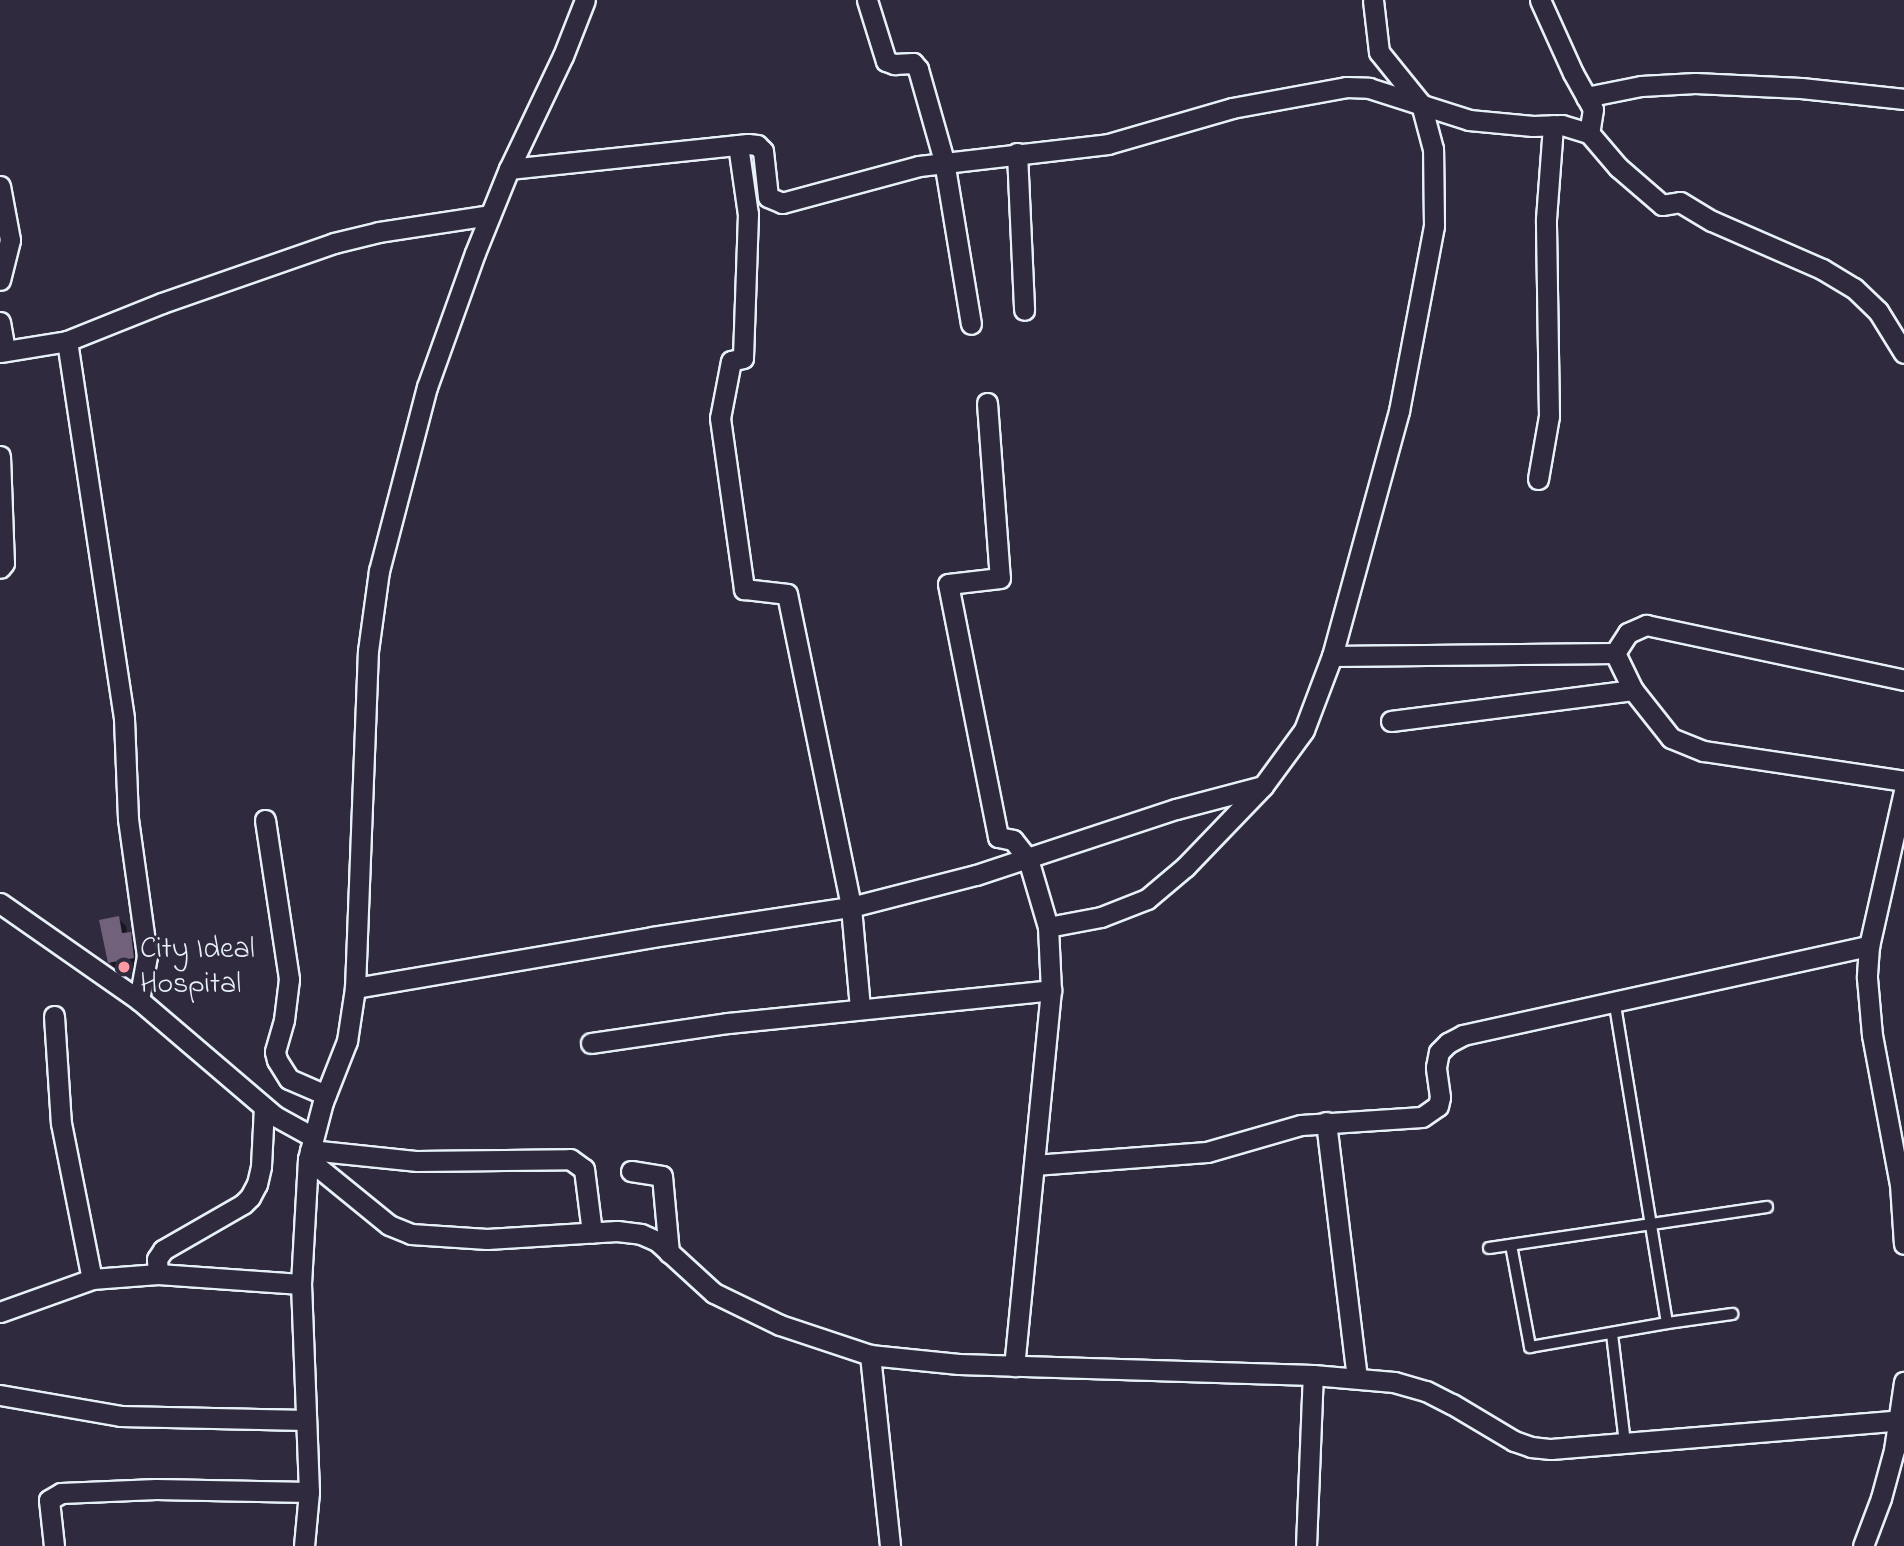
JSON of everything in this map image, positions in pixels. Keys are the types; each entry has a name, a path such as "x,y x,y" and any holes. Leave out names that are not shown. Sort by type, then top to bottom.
{"street":[{"path":"304,1546 309,1492 301,1283 310,1149 326,1095 347,1041 355,988 368,650 379,571 427,387 490,215 563,57 585,0"},
{"path":"866,0 886,61 916,65 944,161 971,324"},
{"path":"1048,927 1101,917 1147,898 1185,867 1263,786 1304,730 1332,656 1399,411 1427,278 1434,226 1433,149 1421,104 1379,52 1373,0"},
{"path":"1540,0 1593,109 1589,133"},
{"path":"1586,97 1640,86 1695,83 1801,88 1904,99"},
{"path":"509,169 757,145 763,151 768,197 782,203 944,161 1108,144 1231,108 1318,90 1369,88 1469,120 1553,125 1589,133 1618,167 1662,205 1680,202 1713,221 1822,269 1854,288 1878,311 1904,353"},
{"path":"1538,479 1549,416 1546,219 1553,125"},
{"path":"738,145 748,214 743,358 731,361 720,418 744,589 787,594 851,907 860,1009"},
{"path":"1017,153 1024,310"},
{"path":"0,186 10,240 0,280"},
{"path":"0,322 2,352 66,341 139,312 334,243 379,232 490,215"},
{"path":"66,341 124,719 128,819 147,956 139,1000"},
{"path":"987,403 1000,578 948,584 998,837 1013,840 1028,859 1048,927 1051,990 1014,1366"},
{"path":"0,456 4,563 0,568"},
{"path":"1615,653 1628,633 1646,625 1904,680"},
{"path":"1332,656 1615,653"},
{"path":"1615,653 1633,690 1671,737 1704,751 1904,781"},
{"path":"1391,722 1633,690"},
{"path":"355,988 652,937 851,907 1028,859 1143,819 1263,786"},
{"path":"1904,791 1869,946 1867,978 1872,1035 1902,1184 1904,1244"},
{"path":"265,820 289,979 284,1020 275,1052 289,1079 326,1095"},
{"path":"0,903 139,1000 264,1107 389,1225 411,1234 487,1239 592,1232 641,1234 657,1241 714,1293 818,1340 870,1355 945,1363 1313,1375 1394,1382 1426,1391 1514,1441 1531,1447 1625,1443 1902,1420"},
{"path":"1034,1165 1207,1152 1301,1125 1326,1122 1389,1122 1422,1117 1438,1106 1440,1097 1436,1067 1439,1052 1448,1043 1479,1030 1869,946"},
{"path":"590,1043 715,1025 1051,990"},
{"path":"54,1016 61,1123 92,1279"},
{"path":"158,1274 157,1259 163,1250 243,1204 250,1197 257,1184 261,1166 264,1107"},
{"path":"1326,1122 1348,1276 1357,1377"},
{"path":"310,1149 417,1161 570,1160 584,1169 592,1232"},
{"path":"631,1171 662,1176 669,1254"},
{"path":"0,1312 92,1279 158,1274 301,1283"},
{"path":"870,1355 890,1546"},
{"path":"1306,1546 1313,1375"},
{"path":"1863,1546 1881,1498 1902,1420 1904,1381"},
{"path":"0,1395 120,1416 306,1420"},
{"path":"54,1546 49,1500 61,1493 156,1489 309,1492"}],"lane":[{"path":"1614,1000 1653,1224 1667,1323"},
{"path":"1489,1248 1767,1207"},
{"path":"1511,1245 1530,1347 1732,1314"},
{"path":"1612,1334 1625,1443"}],"building":[{"path":"119,916 122,933 131,932 134,958 108,963 99,920"}],"place":[{"name":"City Ideal Hospital","path":"124,967"}]}
